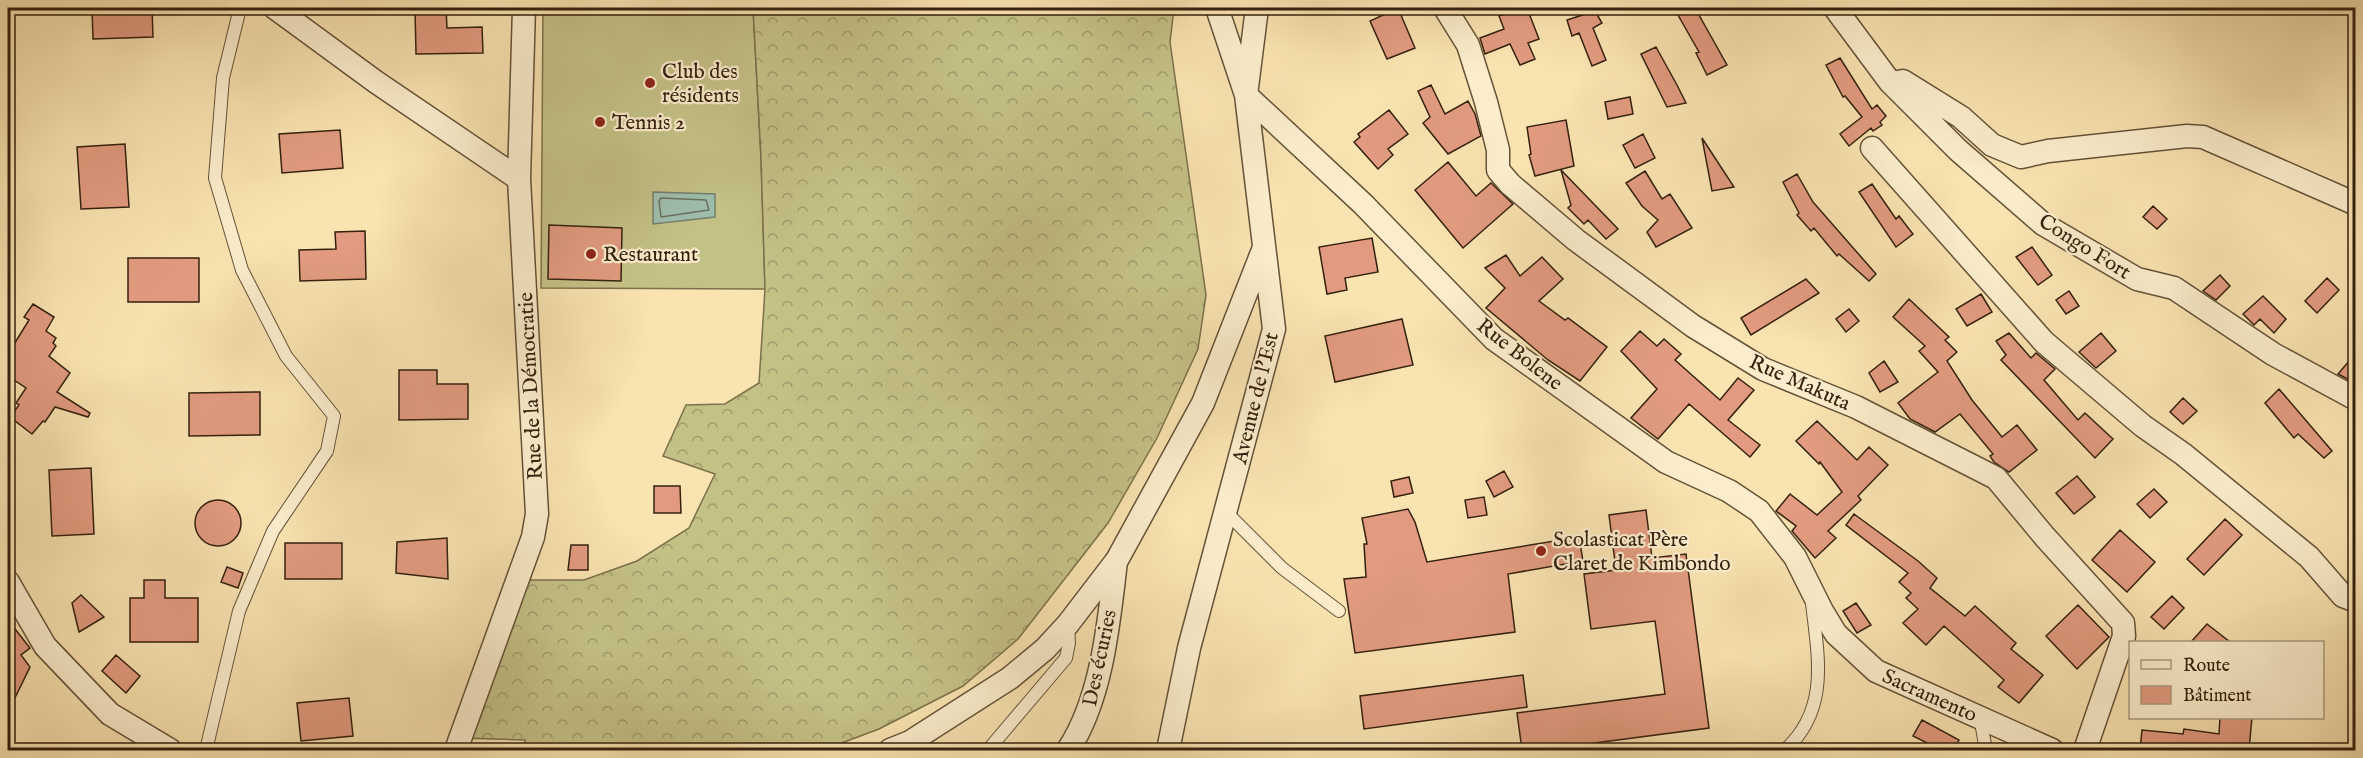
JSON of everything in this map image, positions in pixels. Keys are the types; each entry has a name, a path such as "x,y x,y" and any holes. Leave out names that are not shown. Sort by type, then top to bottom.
{"street":[{"path":"275,8 376,82 519,179"},
{"name":"Rue de la Démocratie","path":"456,750 533,537 537,514 519,179 524,8"},
{"name":"Avenue de l'Est","path":"1168,750 1189,648 1274,329 1246,95 1218,8"},
{"path":"1246,95 1257,8"},
{"name":"Rue Makuta","path":"1445,8 1468,45 1498,150 1498,170 1510,184 1576,240 1693,326 1763,369 1856,407 1996,478 2044,537 2123,623 2124,636 2085,750"},
{"name":"Congo Fort","path":"1835,8 1890,82 1958,150 2043,224 2137,279 2174,288 2273,354 2355,399"},
{"path":"1890,82 1903,81 1961,117 1992,145 2021,157 2048,151 2187,136 2203,137 2355,204"},
{"name":"Rue Bolene","path":"1246,95 1363,204 1494,339 1666,462 1729,491 1759,511 1795,557 1810,584"},
{"path":"1872,148 2044,342 2143,426 2183,454 2309,557 2343,596 2355,601"},
{"path":"891,750 938,725 1010,678 1045,649 1068,624 1117,560 1203,403 1265,245"},
{"name":"Des écuries","path":"1068,750 1086,719 1109,623 1117,560"},
{"path":"8,582 45,646 110,714 170,750"},
{"name":"Sacramento","path":"1810,584 1821,611 1836,634 1876,671 2052,750"}],"lane":[{"path":"206,750 239,611 273,531 327,451 334,416 286,356 242,270 215,178 223,78 240,8"},
{"path":"1226,512 1282,568 1339,611"},
{"path":"1785,750 1798,738 1813,706 1821,674 1810,584"},
{"path":"988,750 1066,658 1070,643 1068,624"},
{"path":"1980,716 1986,750"}],"green space":[{"name":"Club des résidents","path":"543,8 753,8 765,289 541,288"},
{"path":"753,8 1174,8 1170,42 1206,295 1198,349 1157,438 1108,523 1018,639 963,686 879,729 823,750 525,750 525,740 461,738 516,580 584,580 637,561 689,528 715,474 663,456 686,405 725,404 759,383 765,289"}],"water":[{"path":"653,192 715,194 715,217 653,224"}],"building":[{"path":"92,8 152,8 153,37 93,39"},
{"path":"415,8 446,8 447,28 482,27 483,53 416,54"},
{"path":"1398,8 1415,48 1387,59 1370,21"},
{"path":"1527,8 1539,39 1528,43 1535,59 1520,65 1510,44 1485,54 1480,38 1504,29 1499,16"},
{"path":"1674,8 1695,8 1727,65 1707,75 1696,53 1699,52"},
{"path":"1595,11 1602,23 1593,28 1606,60 1592,66 1579,33 1572,36 1567,20"},
{"path":"1656,47 1686,103 1667,107 1641,54"},
{"path":"1840,58 1872,109 1877,105 1886,116 1880,122 1882,125 1873,131 1871,128 1849,146 1840,134 1862,117 1845,96 1843,97 1826,65"},
{"path":"1431,85 1445,114 1468,101 1475,114 1481,136 1448,154 1423,123 1430,117 1418,91"},
{"path":"1630,97 1633,114 1608,119 1605,102"},
{"path":"1389,110 1408,134 1388,149 1393,155 1378,169 1354,142 1360,137 1358,134"},
{"path":"1566,120 1574,166 1535,176 1529,155 1531,154 1527,127"},
{"path":"340,130 343,168 282,173 279,134"},
{"path":"1643,134 1655,158 1635,168 1623,145"},
{"path":"1702,138 1734,187 1712,191"},
{"path":"125,144 129,207 81,209 77,147"},
{"path":"1448,162 1476,196 1491,183 1513,204 1463,248 1415,190"},
{"path":"1561,170 1618,229 1606,239 1588,220 1584,224 1568,208 1571,205"},
{"path":"1645,171 1662,199 1670,194 1692,228 1656,247 1647,232 1658,220 1642,206 1626,183"},
{"path":"1797,174 1813,202 1876,274 1869,281 1839,254 1837,256 1814,228 1811,231 1797,215 1799,213 1783,182"},
{"path":"1872,184 1896,219 1899,216 1913,234 1896,247 1859,192"},
{"path":"2153,206 2167,219 2157,229 2143,217"},
{"path":"549,225 622,228 621,281 548,279"},
{"path":"365,231 366,279 300,281 299,250 336,249 335,232"},
{"path":"1372,238 1378,272 1345,278 1347,290 1327,294 1319,247"},
{"path":"2032,247 2052,275 2038,285 2016,257"},
{"path":"1506,255 1520,276 1542,257 1563,279 1539,301 1565,320 1568,318 1607,347 1580,381 1548,360 1486,308 1505,288 1485,268"},
{"path":"128,258 199,258 199,302 128,302"},
{"path":"2220,275 2230,286 2216,300 2203,291"},
{"path":"2327,278 2339,290 2317,313 2305,301"},
{"path":"1806,279 1819,293 1751,335 1741,318"},
{"path":"2069,291 2079,306 2066,314 2056,300"},
{"path":"1981,294 1992,312 1967,326 1956,309"},
{"path":"2263,296 2286,319 2274,333 2260,319 2254,325 2243,314"},
{"path":"1909,299 1949,337 1945,340 1957,352 1947,361 1972,400 2002,437 2017,425 2037,450 2009,472 1994,462 1990,456 1993,454 1960,414 1935,432 1910,419 1898,403 1938,372 1919,351 1925,346 1893,317"},
{"path":"33,304 54,317 46,331 56,338 53,343 56,346 49,356 70,373 57,392 90,413 88,417 55,407 45,422 43,421 32,434 10,417 19,405 16,403 26,388 8,376 8,354 29,320 24,317"},
{"path":"1849,309 1859,321 1846,332 1836,319"},
{"path":"1402,319 1413,365 1335,382 1325,336"},
{"path":"1640,331 1657,346 1664,339 1681,354 1675,360 1720,400 1738,378 1754,390 1728,420 1760,445 1750,457 1689,404 1658,439 1631,418 1657,389 1621,351"},
{"path":"2009,333 2031,358 2036,353 2055,369 2044,380 2078,420 2085,413 2113,439 2095,458 2001,360 2006,355 1996,341"},
{"path":"2101,333 2116,351 2096,368 2079,352"},
{"path":"2355,354 2355,383 2338,374"},
{"path":"1884,361 1898,382 1880,392 1869,373"},
{"path":"399,370 437,370 437,384 468,384 468,419 399,420"},
{"path":"2279,389 2332,451 2324,458 2298,434 2294,438 2265,403"},
{"path":"260,392 260,435 189,436 189,393"},
{"path":"2183,398 2197,411 2183,424 2170,412"},
{"path":"1817,421 1857,460 1869,447 1888,465 1858,496 1861,500 1828,531 1836,538 1815,558 1792,531 1796,526 1776,511 1790,494 1817,515 1842,492 1820,462 1819,464 1796,441"},
{"path":"91,468 94,534 52,536 49,470"},
{"path":"1504,471 1513,487 1494,497 1486,481"},
{"path":"2077,476 2095,497 2074,514 2056,493"},
{"path":"1409,477 1413,493 1394,497 1391,481"},
{"path":"654,486 680,486 681,513 654,513"},
{"path":"2154,489 2167,502 2150,518 2137,504"},
{"path":"1484,497 1487,515 1468,518 1465,500"},
{"path":"218,500 234,507 241,523 234,539 218,546 202,539 195,523 202,507"},
{"path":"1408,509 1415,522 1427,562 1579,537 1583,561 1508,574 1515,632 1355,653 1344,579 1366,577 1364,544 1367,544 1362,518"},
{"path":"1646,510 1652,558 1686,554 1709,728 1541,750 1522,750 1517,713 1665,694 1655,621 1591,629 1584,574 1616,570 1609,515"},
{"path":"1854,514 1918,561 1937,578 1930,588 1965,616 1975,606 2016,643 2011,649 2043,675 2019,703 1998,687 2004,680 1944,626 1926,645 1903,623 1918,609 1906,598 1911,593 1899,582 1908,573 1846,525"},
{"path":"2225,519 2242,535 2204,575 2187,559"},
{"path":"2120,530 2155,562 2127,592 2092,560"},
{"path":"447,538 448,579 396,573 397,542"},
{"path":"285,543 342,543 342,579 285,579"},
{"path":"571,545 588,545 588,570 568,570"},
{"path":"227,567 243,573 238,588 221,582"},
{"path":"144,580 165,580 165,598 198,598 198,642 130,642 130,598 144,598"},
{"path":"81,595 104,617 79,632 72,603"},
{"path":"2172,596 2184,608 2164,629 2151,617"},
{"path":"1856,603 1871,625 1857,633 1843,611"},
{"path":"2078,605 2109,637 2077,669 2046,636"},
{"path":"8,620 30,648 21,655 30,667 8,712"},
{"path":"2207,624 2229,641 2192,641"},
{"path":"116,655 140,676 126,693 102,671"},
{"path":"1523,675 1527,707 1364,729 1360,696"},
{"path":"349,698 353,736 301,741 297,703"},
{"path":"2220,719 2252,719 2249,750 2210,747 2210,750 2140,750 2142,730 2183,734 2184,729 2219,734"},
{"path":"1922,720 1959,740 1954,750 1941,750 1913,736"}],"place":[{"name":"Club des résidents","path":"650,83"},
{"name":"Tennis 2","path":"600,122"},
{"name":"Restaurant","path":"591,254"},
{"name":"Scolasticat Père Claret de Kimbondo","path":"1541,551"}]}
